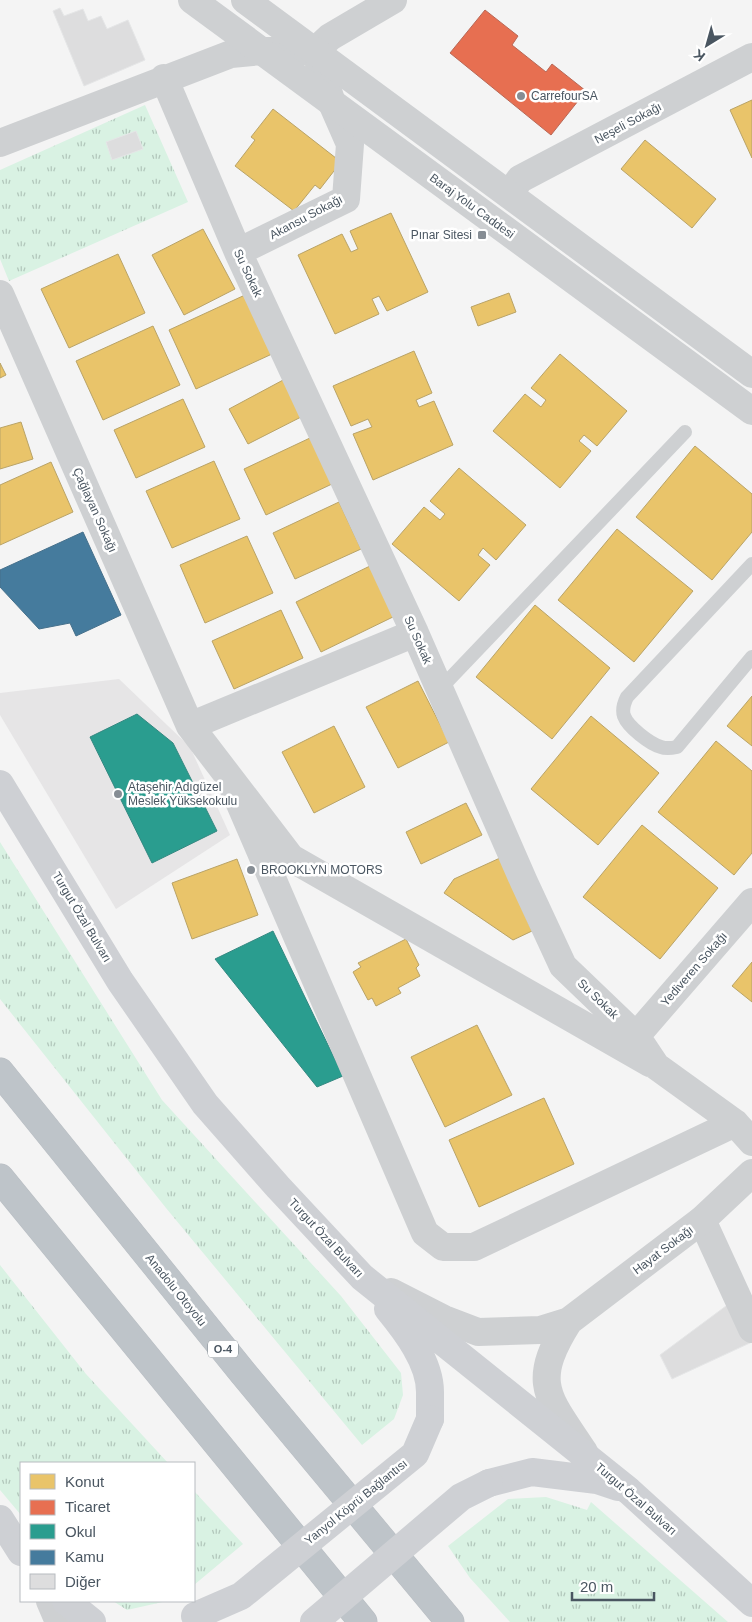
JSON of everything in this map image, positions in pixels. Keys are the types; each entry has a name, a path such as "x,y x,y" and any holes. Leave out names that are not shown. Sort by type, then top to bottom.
{"highway":[{"name":"Anadolu Otoyolu","path":"0,1072 243,1373 450,1622"},
{"path":"0,1178 363,1622"}],"main road":[{"name":"Turgut Özal Bulvarı","path":"0,784 120,981 205,1104 362,1277 629,1491 752,1603"},
{"name":"Yanyol Köprü Bağlantısı","path":"186,1619 241,1596 415,1454 430,1419 430,1391 423,1365 405,1330 362,1277"},
{"path":"314,1622 461,1498 489,1483 532,1472 597,1480 629,1491"},
{"path":"0,1519 20,1550"},
{"path":"62,1602 81,1622"},
{"path":"67,1602 92,1622"}],"street":[{"name":"Baraj Yolu Caddesi","path":"192,0 752,412"},
{"path":"245,0 750,368"},
{"path":"0,143 164,78 231,54 262,51 316,51 330,37 393,0"},
{"name":"Akansu Sokağı","path":"238,252 346,199 350,144 332,103 316,51"},
{"name":"Neşeli Sokağı","path":"509,194 520,179 752,57"},
{"name":"Su Sokak","path":"164,78 238,252 415,633 563,966 636,1036 656,1066 743,1132"},
{"name":"Çağlayan Sokağı","path":"0,294 190,726 290,858 656,1066"},
{"path":"190,726 415,633"},
{"path":"228,776 425,1233 443,1247 474,1248 743,1132"},
{"name":"Yediveren Sokağı","path":"636,1036 752,902"},
{"name":"Hayat Sokağı","path":"570,1321 702,1220 752,1173"},
{"path":"702,1220 752,1329"},
{"path":"362,1277 444,1319 478,1332 540,1330 570,1321"},
{"path":"570,1321 553,1350 546,1368 545,1382 550,1400 587,1456"},
{"path":"50,1602 59,1622"}],"lane":[{"path":"440,689 685,432"},
{"path":"752,564 627,697 624,704 625,717 628,723 662,748 677,747 752,657"}],"shaded area":[{"path":"119,679 190,747 230,835 116,909 0,715 0,693"}],"green space":[{"path":"145,105 188,202 9,281 0,259 0,170"},
{"path":"0,842 162,1100 341,1296 401,1373 403,1395 394,1419 362,1445 166,1208 0,999"},
{"path":"0,1265 86,1374 167,1462 20,1462 20,1514 0,1490"},
{"path":"195,1492 243,1544 195,1584"},
{"path":"546,1497 587,1510 591,1502 728,1622 510,1622 470,1578 448,1546 508,1499"},
{"path":"115,1602 163,1602 127,1610"}],"building: Konut":[{"path":"752,100 752,158 730,110"},
{"path":"273,109 341,162 320,189 315,185 294,211 235,166 255,140 251,137"},
{"path":"645,140 716,199 692,228 621,169"},
{"path":"391,213 428,292 387,311 379,296 372,299 379,314 335,334 298,255 342,234 351,252 358,249 350,231"},
{"path":"203,229 235,289 184,315 152,255"},
{"path":"118,254 145,313 69,348 41,289"},
{"path":"509,293 516,312 478,326 471,307"},
{"path":"245,295 272,354 196,389 169,330"},
{"path":"153,326 180,385 103,420 76,361"},
{"path":"414,351 432,393 416,400 419,407 434,401 453,445 373,480 353,434 372,427 368,419 351,426 333,386"},
{"path":"560,354 627,411 597,446 584,435 579,441 591,451 560,488 493,431 525,394 541,407 546,400 531,388"},
{"path":"0,363 6,375 0,378"},
{"path":"285,379 305,415 248,444 229,409"},
{"path":"183,399 205,447 136,478 114,430"},
{"path":"21,422 33,459 0,469 0,428"},
{"path":"310,438 332,484 266,515 244,469"},
{"path":"695,446 752,494 752,532 712,580 636,517"},
{"path":"214,461 240,519 172,548 146,491"},
{"path":"51,462 73,512 0,545 0,485"},
{"path":"459,468 526,525 496,560 483,548 478,555 490,565 459,601 392,544 424,507 440,520 445,514 430,501"},
{"path":"339,502 361,549 295,579 273,533"},
{"path":"617,529 693,591 634,662 558,600"},
{"path":"247,536 273,593 205,623 180,565"},
{"path":"372,565 397,615 321,652 296,602"},
{"path":"535,605 610,668 552,739 476,677"},
{"path":"281,610 303,658 234,689 212,641"},
{"path":"418,681 449,742 398,768 366,707"},
{"path":"752,696 752,746 727,726"},
{"path":"591,716 659,773 598,845 531,789"},
{"path":"334,726 365,787 314,813 282,752"},
{"path":"716,741 752,771 752,853 734,875 658,812"},
{"path":"466,803 482,835 421,864 406,832"},
{"path":"642,825 718,888 660,959 583,897"},
{"path":"500,858 532,931 513,940 444,893 454,879"},
{"path":"237,859 258,915 192,939 172,883"},
{"path":"406,939 419,965 416,968 420,976 398,988 401,993 376,1006 372,998 368,1000 353,972 361,967 358,963"},
{"path":"752,962 752,1002 732,986"},
{"path":"477,1025 512,1095 445,1127 411,1057"},
{"path":"544,1098 574,1164 479,1207 449,1140"}],"building: Ticaret":[{"path":"485,10 518,36 512,45 546,72 552,64 586,91 551,135 450,53"}],"building: Okul":[{"path":"137,714 173,743 217,831 152,863 90,737"},
{"path":"273,931 343,1076 317,1087 215,959"}],"building: Kamu":[{"path":"83,532 121,615 76,636 70,623 39,629 0,587 0,570"}],"building: Diğer":[{"path":"60,8 64,16 83,9 88,21 101,16 107,29 128,20 145,60 84,86 53,11"},
{"path":"136,131 143,149 112,160 106,142"},
{"path":"730,1303 752,1342 672,1379 660,1355"}],"place":[{"name":"CarrefourSA","path":"521,96"},
{"name":"Pınar Sitesi","path":"482,235"},
{"name":"Ataşehir Adıgüzel Meslek Yüksekokulu","path":"118,794"},
{"name":"BROOKLYN MOTORS","path":"251,870"}]}
